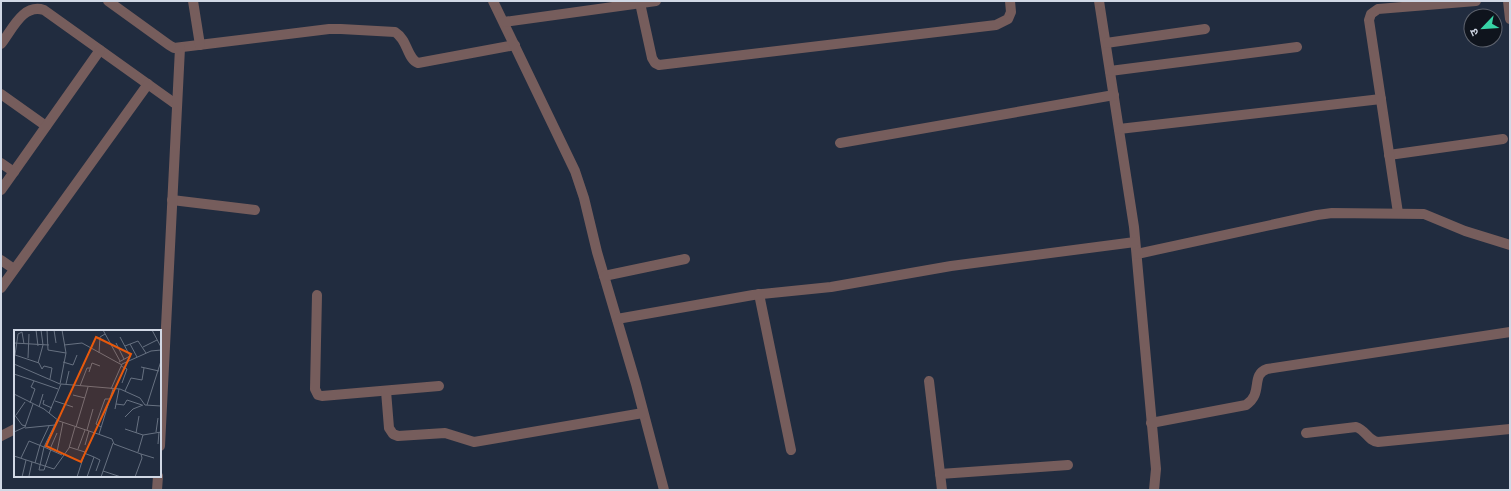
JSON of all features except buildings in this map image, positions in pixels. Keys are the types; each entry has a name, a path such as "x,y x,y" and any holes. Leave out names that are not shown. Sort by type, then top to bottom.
{"street":[{"path":"108,1 169,45 180,48 329,29 389,31 395,32 401,36 412,60 422,64 515,45"},
{"path":"193,1 200,45"},
{"path":"493,1 578,178 593,239 644,413 664,490"},
{"path":"504,22 656,1"},
{"path":"640,3 652,58 655,63 659,65 996,25 1008,19 1010,12 1010,1"},
{"path":"1100,1 1136,242 1156,469 1154,490"},
{"path":"1398,213 1369,20 1371,14 1378,9 1396,4 1476,1"},
{"path":"1508,1 1510,19"},
{"path":"1,44 25,12 37,8 44,10 177,105"},
{"path":"1106,43 1205,29"},
{"path":"1110,71 1297,47"},
{"path":"161,410 180,48"},
{"path":"1,190 100,50"},
{"path":"1,288 148,84"},
{"path":"1,94 46,126"},
{"path":"840,143 1114,95"},
{"path":"1119,129 1381,99"},
{"path":"1389,155 1503,139"},
{"path":"1,163 14,172"},
{"path":"172,200 255,210"},
{"path":"1137,254 1332,213 1424,214 1465,231 1510,245"},
{"path":"617,319 759,294 837,286 951,266 1136,242"},
{"path":"604,276 685,259"},
{"path":"1,260 14,269"},
{"path":"759,294 791,450"},
{"path":"317,295 316,393 322,396 439,386"},
{"path":"1152,423 1246,405 1252,401 1256,394 1259,374 1267,369 1510,332"},
{"path":"929,381 942,490"},
{"path":"386,391 389,428 393,434 398,436 445,433 474,442 644,413"},
{"path":"1306,433 1356,427 1364,430 1370,439 1378,442 1510,429"},
{"path":"1,436 14,430"},
{"path":"940,474 1068,465"},
{"path":"157,490 158,477"}]}
